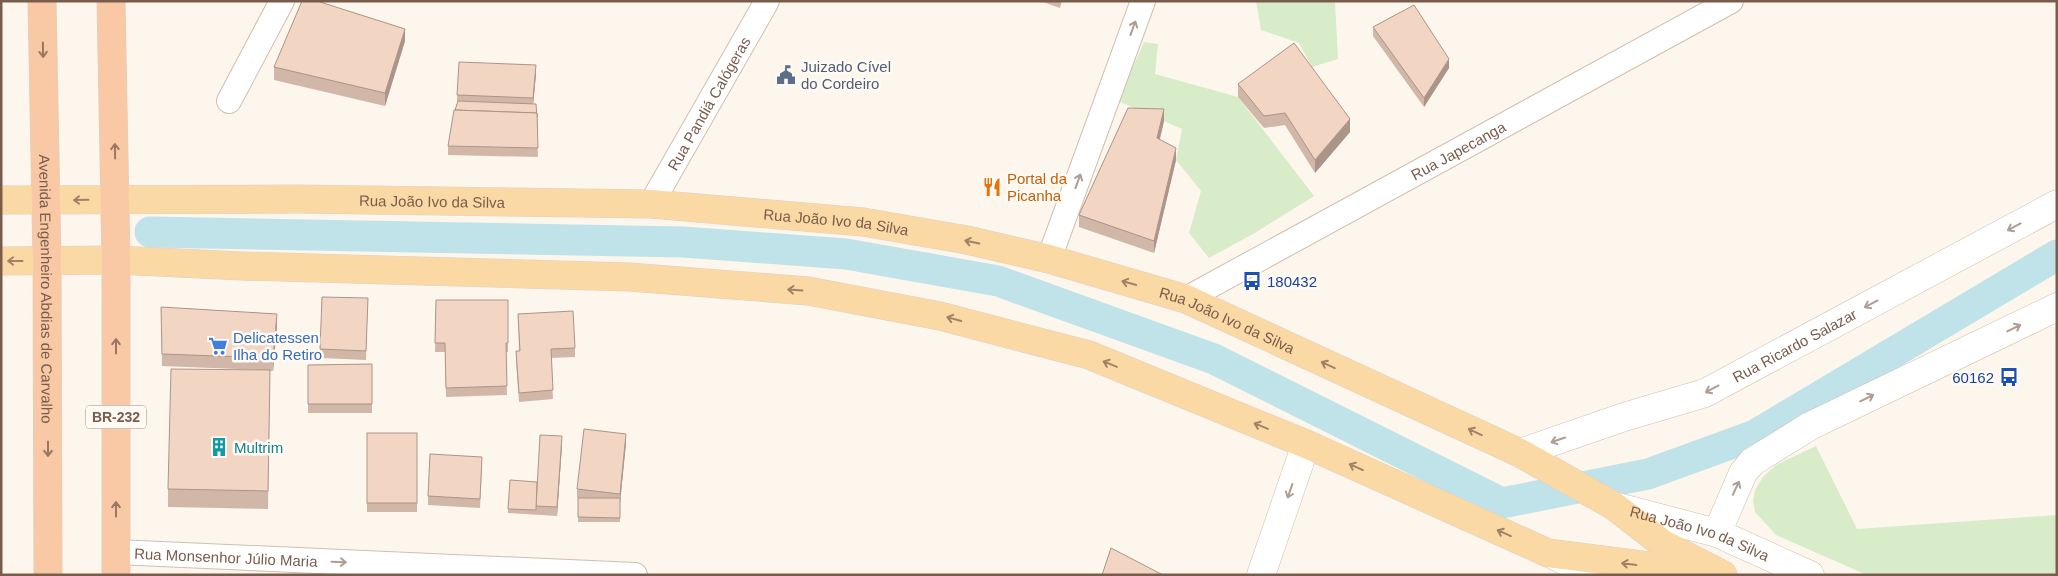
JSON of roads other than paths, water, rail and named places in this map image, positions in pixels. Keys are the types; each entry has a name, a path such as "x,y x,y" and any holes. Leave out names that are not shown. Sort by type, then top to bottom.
{"highway":[{"name":"Avenida Engenheiro Abdias de Carvalho","path":"42,1 48,260 48,575"},
{"name":"BR-232","path":"111,1 116,200 116,564"}],"main road":[{"name":"Rua João Ivo da Silva","path":"1,200 298,199 651,204 863,222 967,240 1049,259 1186,300 1520,453 1614,506 1663,544 1722,575"},
{"path":"1,261 116,260 242,266 629,277 808,291 940,316 1089,355 1306,444 1548,553 1649,566 1676,575"}],"street":[{"path":"229,101 282,1"},
{"name":"Rua Pandiá Calógeras","path":"651,204 767,1"},
{"path":"1049,259 1143,1"},
{"name":"Rua Japecanga","path":"1186,300 1731,1"},
{"name":"Rua Ricardo Salazar","path":"1520,453 1624,417 1704,393 2057,204"},
{"path":"1717,532 1743,473 1764,452 1783,443 1810,426 2057,307"},
{"path":"1261,575 1306,444"},
{"name":"Rua João Ivo da Silva","path":"1614,506 1717,532 1810,575"},
{"path":"1548,553 1594,575"},
{"name":"Rua Monsenhor Júlio Maria","path":"116,564 635,575"}],"waterway":[{"path":"150,232 683,242 846,254 998,281 1214,359 1502,503 1648,474 1755,435 2057,255"}],"place":[{"name":"Juizado Cível do Cordeiro","path":"786,75"},
{"name":"Portal da Picanha","path":"992,187"},
{"name":"180432","path":"1252,281"},
{"name":"Delicatessen Ilha do Retiro","path":"218,346"},
{"name":"60162","path":"2009,377"},
{"name":"Multrim","path":"219,447"}]}
